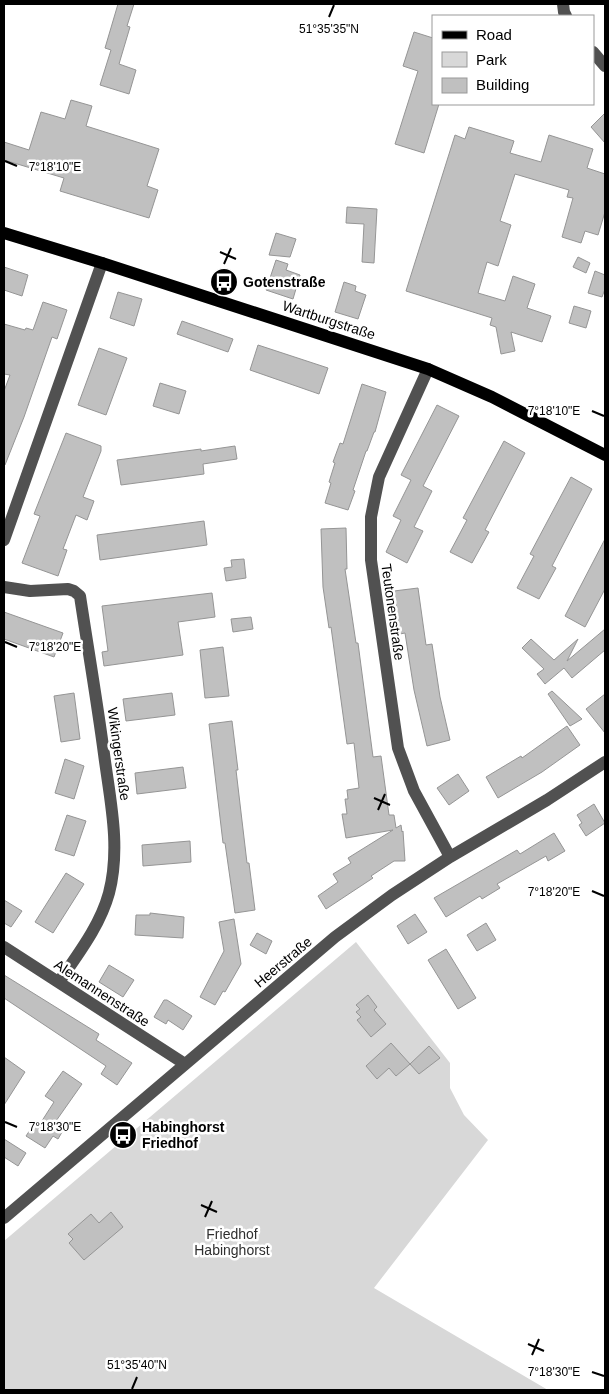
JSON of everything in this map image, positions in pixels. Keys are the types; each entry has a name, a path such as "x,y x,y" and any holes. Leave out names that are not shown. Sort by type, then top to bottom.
{"main road":[{"name":"Wartburgstraße","path":"4,234 102,263 390,356 492,397 605,455"}],"street":[{"path":"594,53 605,66"},
{"path":"4,540 102,263"},
{"name":"Teutonenstraße","path":"428,370 379,477 371,517 371,560 398,748 414,791 450,857"},
{"name":"Wikingerstraße","path":"4,586 30,591 68,589 80,596 114,826 114,860 109,894 92,934 58,982"},
{"name":"Heerstraße","path":"7,1211 335,937 450,857 547,800 605,762"},
{"name":"Alemannenstraße","path":"4,947 185,1064"}],"green space":[{"name":"Friedhof Habinghorst","path":"356,942 450,1063 450,1088 464,1115 488,1140 374,1288 548,1390 4,1390 4,1241"}],"building":[{"path":"118,4 134,4 127,26 130,27 119,64 136,70 129,94 100,85 111,50 105,48"},
{"path":"414,32 432,38 432,105 439,105 424,153 395,144 418,71 403,66"},
{"path":"71,100 92,106 86,126 159,149 147,186 158,190 149,218 60,191 64,178 4,160 4,142 29,150 41,112 65,119"},
{"path":"605,113 605,143 591,127"},
{"path":"469,127 514,141 510,153 541,162 549,135 593,149 587,168 605,174 605,212 598,235 585,231 581,243 562,237 573,198 567,197 569,190 515,174 500,221 511,225 498,266 487,262 478,293 505,301 513,276 535,284 527,308 551,316 542,342 511,332 515,351 501,354 496,327 490,325 492,318 406,291 455,135 465,139"},
{"path":"347,207 377,209 374,263 362,262 364,224 346,223"},
{"path":"276,233 296,239 290,257 269,255"},
{"path":"578,257 590,263 586,273 573,267"},
{"path":"276,260 288,264 286,270 300,275 293,299 266,290"},
{"path":"4,267 28,275 22,296 4,290"},
{"path":"595,271 605,275 605,289 602,297 588,293"},
{"path":"344,282 356,286 355,291 366,295 358,319 335,312"},
{"path":"118,292 142,299 134,326 110,318"},
{"path":"43,302 67,310 57,339 52,337 24,417 4,465 4,391 10,375 4,374 4,324 25,330 26,328 33,330"},
{"path":"574,306 591,311 586,328 569,323"},
{"path":"182,321 233,339 228,352 177,334"},
{"path":"258,345 328,368 319,394 250,370"},
{"path":"99,348 127,358 106,415 78,405"},
{"path":"160,383 186,391 179,414 153,406"},
{"path":"362,384 386,392 375,432 366,451 348,510 325,503 335,463 333,462 340,443 343,444"},
{"path":"437,405 459,416 423,486 432,491 414,527 423,531 407,563 386,552 401,520 393,516 411,480 401,475"},
{"path":"66,433 101,446 101,451 83,497 94,501 87,520 76,515 63,549 67,550 58,576 22,563 40,516 34,514"},
{"path":"504,441 525,453 485,530 489,532 472,563 450,552 467,520 463,518"},
{"path":"235,446 237,459 203,464 204,474 121,485 117,460"},
{"path":"571,477 592,489 552,566 556,568 539,599 517,588 534,556 530,554"},
{"path":"204,521 207,545 100,560 97,535"},
{"path":"346,528 347,569 345,569 356,643 358,643 373,757 381,756 389,815 394,815 396,828 401,825 405,861 394,861 371,876 373,878 326,909 318,896 338,882 333,874 351,863 348,858 393,830 346,838 342,814 347,814 345,799 348,799 347,790 359,788 354,743 347,744 331,627 329,628 323,587 321,529"},
{"path":"605,539 605,589 585,627 565,616"},
{"path":"244,559 246,578 226,581 224,568 232,567 231,560"},
{"path":"418,588 426,645 432,644 440,697 450,740 427,746 414,690 405,633 400,634 394,591"},
{"path":"212,593 215,617 178,622 183,655 104,666 102,652 108,651 102,606"},
{"path":"4,612 63,633 54,657 4,639"},
{"path":"251,617 253,629 233,632 231,619"},
{"path":"605,629 605,650 572,678 564,668 545,684 537,674 544,669 522,648 531,639 554,660 578,639 567,661"},
{"path":"223,647 229,696 205,698 200,650"},
{"path":"552,691 582,719 570,726 548,694"},
{"path":"74,693 80,739 61,742 54,696"},
{"path":"172,693 175,715 126,721 123,699"},
{"path":"605,694 605,733 586,709"},
{"path":"232,721 247,863 249,863 255,910 235,913 225,843 223,843 209,724"},
{"path":"567,726 580,745 542,772 498,798 486,777 521,756 522,758"},
{"path":"65,759 84,766 74,799 55,793"},
{"path":"183,767 186,788 137,794 135,773"},
{"path":"458,774 469,791 449,805 437,788"},
{"path":"594,804 605,823 586,836 579,825 582,823 577,815"},
{"path":"67,815 86,821 74,856 55,850"},
{"path":"554,833 565,851 548,861 546,856 497,884 500,888 482,899 480,896 446,917 434,898 517,850 520,854"},
{"path":"190,841 191,862 143,866 142,845"},
{"path":"66,873 84,884 53,933 35,922"},
{"path":"4,900 22,911 11,927 4,923"},
{"path":"150,913 184,917 183,938 135,935 136,915 150,915"},
{"path":"415,914 427,932 408,944 397,926"},
{"path":"234,919 241,964 215,1005 200,997 224,951 219,922"},
{"path":"486,923 496,940 477,951 467,935"},
{"path":"257,933 272,941 266,954 250,945"},
{"path":"446,949 476,998 458,1009 428,960"},
{"path":"109,965 134,980 123,997 99,982"},
{"path":"4,975 99,1034 96,1040 132,1063 117,1085 101,1074 106,1066 4,998"},
{"path":"368,995 377,1007 374,1010 386,1024 371,1037 357,1020 361,1017 356,1012 360,1009 356,1005"},
{"path":"164,1000 192,1016 183,1030 168,1020 166,1024 154,1017"},
{"path":"391,1043 410,1064 396,1076 389,1068 377,1079 366,1066"},
{"path":"429,1046 440,1058 419,1074 410,1064"},
{"path":"4,1057 25,1072 4,1105"},
{"path":"63,1071 82,1084 56,1121 65,1127 58,1139 53,1136 45,1148 26,1136 34,1124 38,1127 54,1102 45,1096"},
{"path":"4,1139 26,1153 18,1166 4,1157"},
{"path":"111,1212 123,1227 84,1260 69,1243 73,1239 68,1234 91,1214 99,1223"}],"place":[{"name":"Gotenstraße","path":"224,282"},
{"name":"Habinghorst Friedhof","path":"123,1135"}]}
